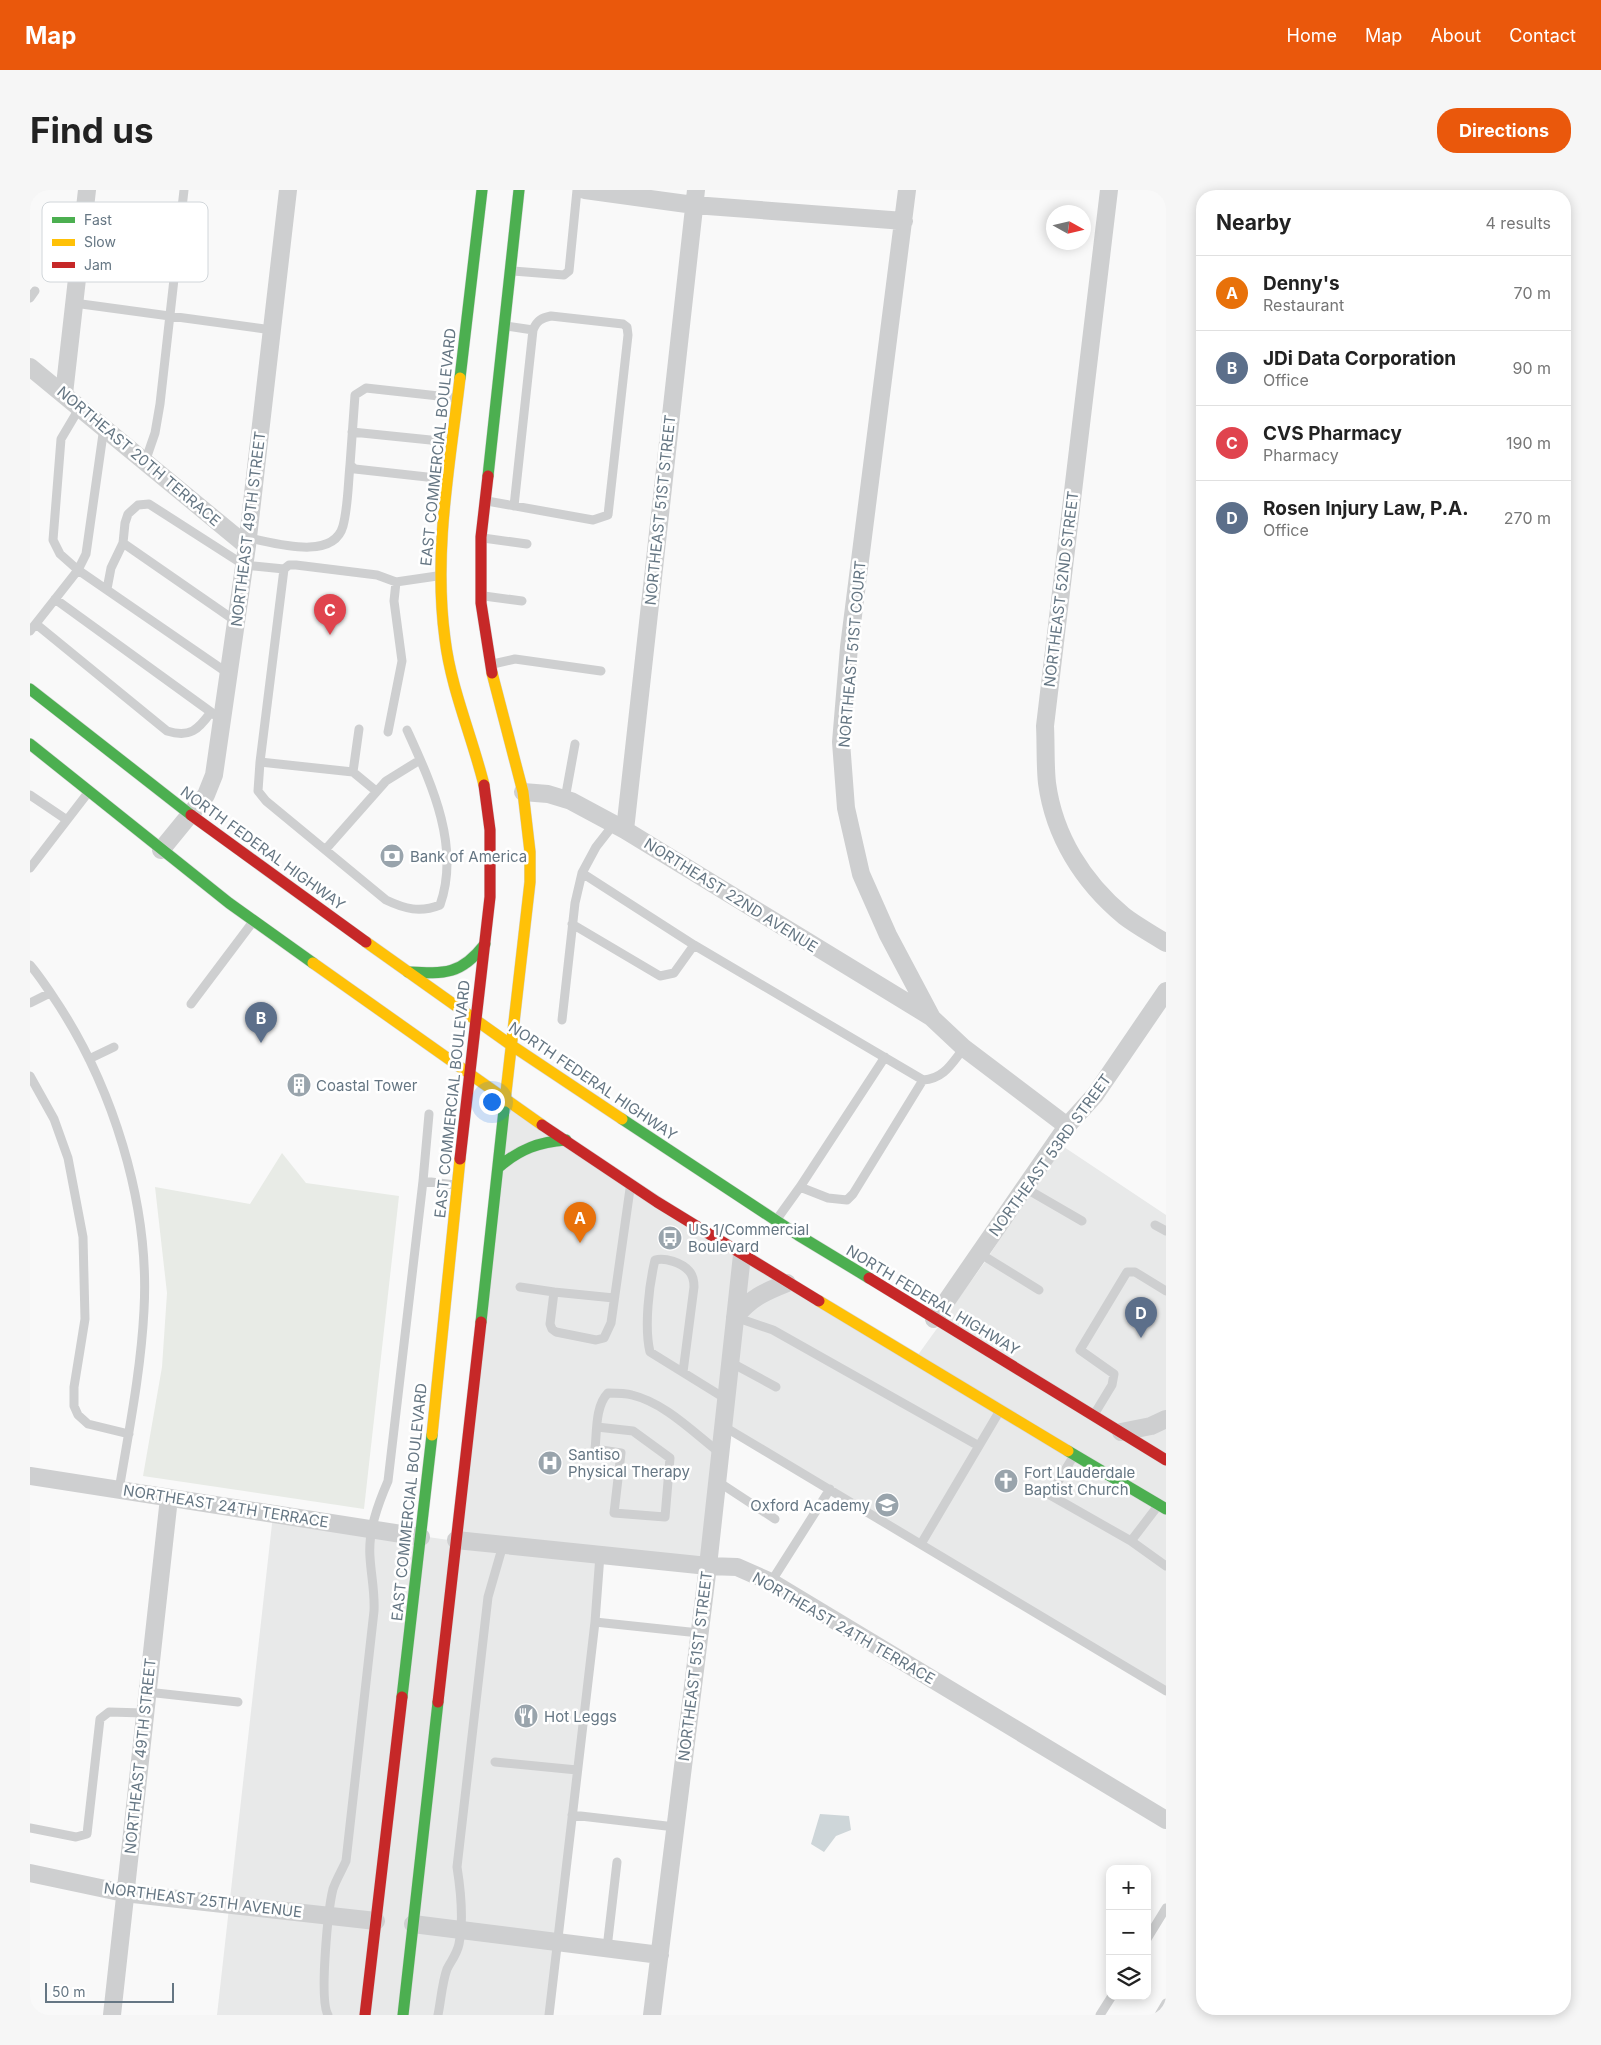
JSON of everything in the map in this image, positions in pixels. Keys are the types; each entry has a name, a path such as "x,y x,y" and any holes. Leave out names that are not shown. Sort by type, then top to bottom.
{"main road":[{"name":"EAST COMMERCIAL BOULEVARD","path":"365,2015 427,1541 458,1186 491,889 490,829 485,791 447,656 441,614 440,576 442,536 452,443 482,190"},
{"path":"403,2015 530,882 530,852 523,792 490,664 482,595 481,537 519,190"},
{"name":"NORTH FEDERAL HIGHWAY","path":"30,689 191,814 511,1045 776,1220 934,1319 1166,1460"},
{"path":"30,744 161,850 254,921 505,1100 630,1184 787,1283 1162,1507"},
{"path":"408,972 435,973 455,969 472,960 484,944"},
{"path":"499,1167 515,1153 532,1145 548,1141 566,1140"},
{"path":"441,1560 451,1587"}],"street":[{"name":"NORTHEAST 49TH STREET","path":"161,850 206,795 214,774 217,717 229,674 237,622 288,190"},
{"path":"586,190 695,197 904,221"},
{"name":"NORTHEAST 51ST COURT","path":"907,190 849,646 841,742 846,808 861,874 888,935 932,1018 964,1048 1067,1126"},
{"name":"NORTHEAST 52ND STREET","path":"1109,190 1045,726 1047,783 1056,825 1072,856 1093,887 1125,916 1166,943"},
{"name":"NORTHEAST 51ST STREET","path":"619,827 695,197"},
{"path":"64,394 76,282"},
{"name":"NORTHEAST 20TH TERRACE","path":"30,367 145,462 247,542"},
{"name":"NORTHEAST 22ND AVENUE","path":"523,792 548,794 565,799 619,827 932,1018"},
{"name":"NORTHEAST 53RD STREET","path":"934,1319 1067,1126 1095,1095 1166,992"},
{"name":"NORTHEAST 51ST STREET","path":"652,2015 708,1566 742,1255"},
{"path":"735,1317 748,1302 787,1283"},
{"path":"1121,1432 1151,1426 1166,1419"},
{"name":"NORTHEAST 24TH TERRACE","path":"30,1476 373,1529 427,1541"},
{"name":"NORTHEAST 49TH STREET","path":"112,2015 168,1498"},
{"name":"NORTHEAST 24TH TERRACE","path":"456,1540 708,1566 737,1567 771,1582 1166,1820"},
{"name":"NORTHEAST 25TH AVENUE","path":"30,1873 124,1893 376,1921"},
{"path":"413,1924 660,1955"}],"lane":[{"path":"510,271 564,275 569,271 577,190"},
{"path":"145,462 155,433 160,404 174,282"},
{"path":"74,303 272,330"},
{"path":"485,501 593,520 608,515 628,334 627,327 615,322 551,316 541,319 533,330 514,506"},
{"path":"504,326 533,330"},
{"path":"247,542 308,548 332,541 342,527 350,465 355,395 366,388 458,398"},
{"path":"80,407 61,439 53,540 60,554 78,570 229,674"},
{"path":"55,599 217,717 193,732 183,734 167,731 33,628 55,599 78,570 86,554 104,427"},
{"path":"352,432 452,443"},
{"path":"350,465 355,469 448,480"},
{"path":"107,589 111,568 123,543 128,514 138,505 149,504 244,565 284,569"},
{"path":"481,537 527,544"},
{"path":"123,543 237,622"},
{"path":"407,730 441,813 445,840 445,891 440,905 418,910 404,908 386,900 266,801 258,791 284,569 289,565 305,566 377,575 396,582 440,576"},
{"path":"388,732 402,661 394,601 396,582"},
{"path":"482,595 522,601"},
{"path":"490,664 516,659 601,670"},
{"path":"353,772 359,729"},
{"path":"565,799 576,744"},
{"path":"325,850 386,781 420,760"},
{"path":"260,762 353,772 376,791"},
{"path":"30,868 89,792"},
{"path":"30,796 67,820"},
{"path":"562,1020 572,924 582,874 596,847 619,827"},
{"path":"582,874 694,945 924,1080 934,1080 944,1073 964,1048"},
{"path":"191,1004 254,921"},
{"path":"572,924 660,976 674,973 694,945"},
{"path":"30,965 70,1021 89,1059 119,1133 136,1196 143,1259 144,1309 137,1385 120,1490"},
{"path":"30,1004 50,993"},
{"path":"89,1059 114,1047"},
{"path":"776,1220 800,1187 885,1057"},
{"path":"30,1076 54,1119 68,1158 83,1238 86,1319 74,1387 74,1406 78,1415 88,1424 129,1434"},
{"path":"800,1187 828,1198 847,1200 853,1194 924,1080"},
{"path":"328,2015 325,1996 324,1964 333,1890 346,1861 374,1611 375,1596 370,1554 378,1505 388,1481 429,1114"},
{"path":"423,1181 458,1186"},
{"path":"554,1292 550,1324 552,1329 556,1332 596,1340 604,1338 608,1332 614,1298 630,1184"},
{"path":"1025,1188 1082,1221"},
{"path":"1155,1225 1166,1231"},
{"path":"980,1254 1039,1290"},
{"path":"683,1372 694,1287 693,1277 689,1271 669,1260 660,1258 654,1260 653,1268 648,1343 650,1352 726,1399"},
{"path":"1094,1416 1112,1385 1114,1374 1080,1350 1127,1272 1135,1272 1166,1291"},
{"path":"520,1287 614,1298"},
{"path":"735,1317 773,1330 979,1446"},
{"path":"730,1362 776,1387"},
{"path":"597,1427 633,1431 670,1458 665,1517 614,1513 621,1453 595,1450 597,1427 602,1399 608,1393 631,1394 671,1414 720,1453"},
{"path":"921,1544 1001,1410"},
{"path":"723,1426 1166,1691"},
{"path":"1074,1455 1050,1495 1131,1541 1166,1566"},
{"path":"717,1481 776,1519"},
{"path":"771,1582 830,1489"},
{"path":"1131,1541 1162,1507"},
{"path":"438,2015 447,1968 458,1946 461,1930 461,1894 457,1867 488,1597 503,1545"},
{"path":"549,2015 595,1622 600,1555"},
{"path":"595,1622 699,1633"},
{"path":"147,1692 238,1702"},
{"path":"30,1828 76,1837 87,1834 100,1719 110,1712 144,1713"},
{"path":"495,1762 577,1770"},
{"path":"572,1815 675,1827"},
{"path":"607,1948 617,1862"},
{"path":"1151,1932 1166,1908"},
{"path":"1100,2015 1109,2000"},
{"path":"1159,2015 1166,2003"}],"shaded area":[{"path":"506,1098 915,1359 987,1259 1031,1190 1064,1147 1166,1215 1166,1691 723,1426 706,1568 603,1558 549,2015 217,2015 273,1515 456,1541"},
{"path":"282,1153 306,1183 399,1196 364,1509 143,1476 162,1367 167,1293 155,1187 250,1204"},
{"path":"820,1814 849,1816 851,1830 836,1836 824,1852 811,1844"}],"traffic: fast":[{"path":"460,378 482,190"},
{"path":"488,476 519,190"},
{"path":"30,689 191,815"},
{"path":"30,744 229,903 313,963"},
{"path":"408,972 432,973 460,967 468,962 485,944"},
{"path":"481,1322 505,1101"},
{"path":"622,1119 798,1235 869,1278"},
{"path":"499,1167 522,1151 538,1145 566,1140"},
{"path":"402,1697 432,1435"},
{"path":"1068,1451 1166,1509"},
{"path":"403,2015 438,1702"}],"traffic: slow":[{"path":"460,378 444,508 441,574 442,606 445,639 452,676 484,785"},
{"path":"492,673 523,792 530,852 530,882 505,1101"},
{"path":"366,942 511,1045 622,1119"},
{"path":"313,963 542,1125"},
{"path":"432,1435 460,1159"},
{"path":"819,1301 1068,1451"}],"traffic: jam":[{"path":"488,476 481,537 481,603 492,673"},
{"path":"460,1159 490,897 490,830 484,785"},
{"path":"191,815 366,942"},
{"path":"542,1125 657,1202 819,1301"},
{"path":"869,1278 1166,1460"},
{"path":"438,1702 481,1322"},
{"path":"365,2015 402,1697"}],"place":[{"name":"CVS Pharmacy","path":"330,635"},
{"name":"Bank of America","path":"392,856"},
{"name":"JDi Data Corporation","path":"261,1043"},
{"name":"Coastal Tower","path":"299,1085"},
{"name":"US 1/Commercial Boulevard","path":"670,1238"},
{"name":"Denny's","path":"580,1243"},
{"name":"Rosen Injury Law, P.A.","path":"1141,1338"},
{"name":"Santiso Physical Therapy","path":"550,1463"},
{"name":"Fort Lauderdale Baptist Church","path":"1006,1481"},
{"name":"Oxford Academy","path":"887,1505"},
{"name":"Hot Leggs","path":"526,1716"}]}
